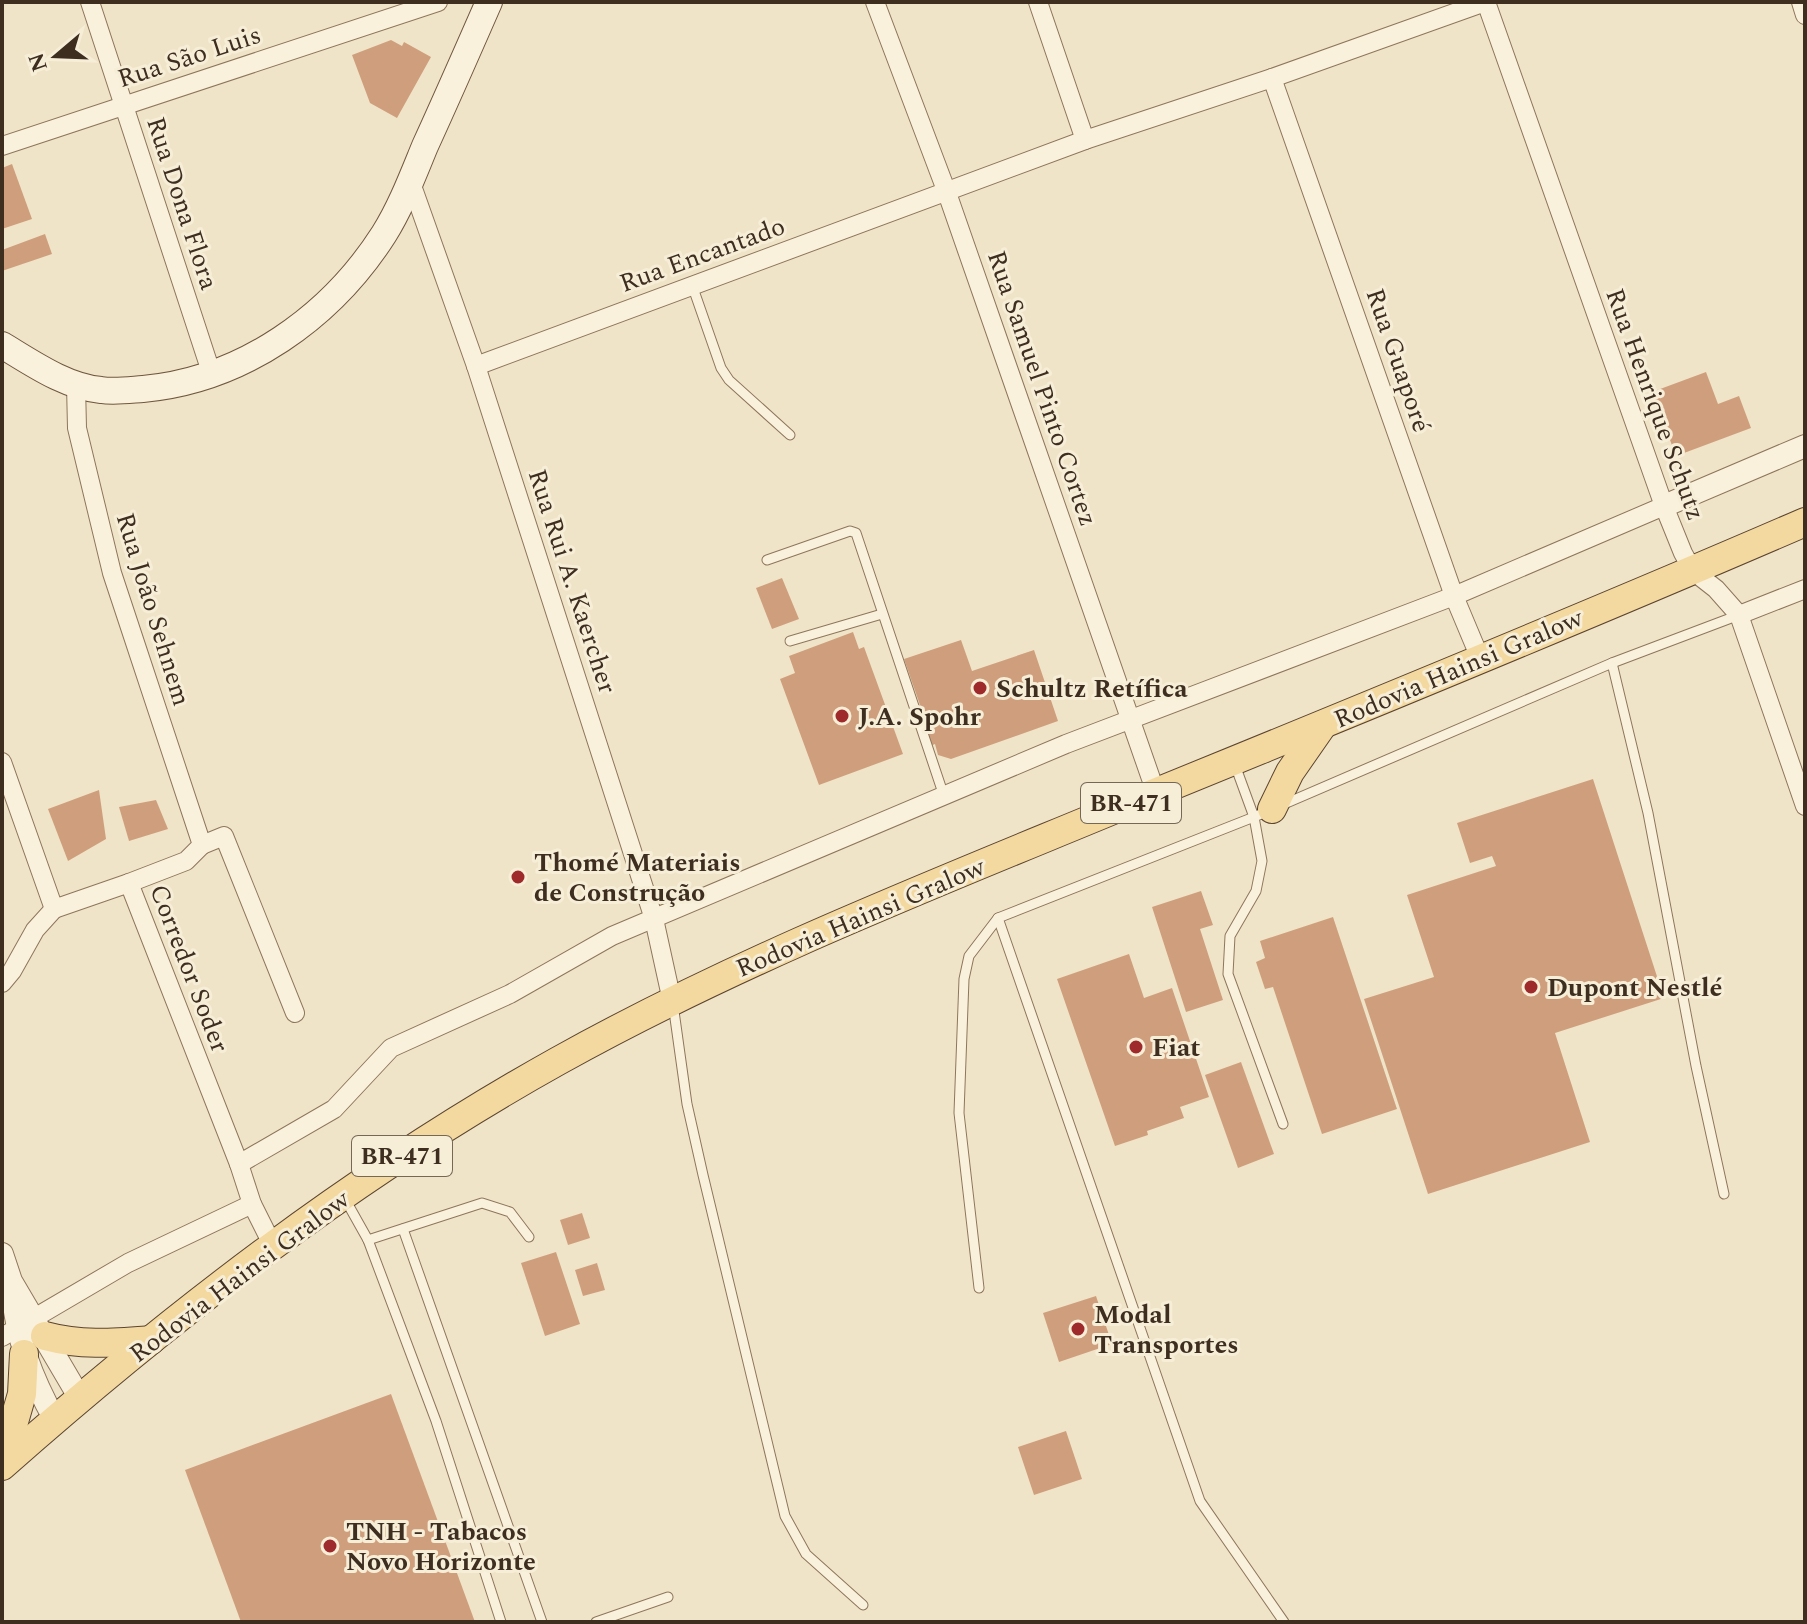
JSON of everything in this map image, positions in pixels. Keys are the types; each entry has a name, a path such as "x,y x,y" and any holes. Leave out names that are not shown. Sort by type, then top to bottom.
{"main road":[{"path":"2,345 76,385 122,390 159,387 212,375 234,366 301,327 354,276 385,232 489,2"},
{"name":"Rodovia Hainsi Gralow","path":"2,1465 151,1340 273,1246 471,1112 559,1060 672,1001 814,934 1322,726 1805,522"},
{"path":"1263,813 1322,726"},
{"path":"2,1465 22,1394 24,1334 96,1345 151,1340"}],"street":[{"name":"Rua Dona Flora","path":"90,2 212,375"},
{"name":"Rua São Luis","path":"2,146 438,2"},
{"name":"Rua Samuel Pinto Cortez","path":"875,2 946,190 1156,793"},
{"path":"1038,2 1085,140"},
{"name":"Rua Encantado","path":"476,366 946,190 1486,2"},
{"name":"Rua Henrique Schutz","path":"1486,2 1664,506 1693,571 1716,589 1739,615 1805,806"},
{"path":"1801,2 1805,15"},
{"name":"Rua Guaporé","path":"1272,78 1454,596 1480,658"},
{"name":"Rua Rui A. Kaercher","path":"410,180 476,366 654,919 672,1001"},
{"name":"Rua João Sehnem","path":"76,385 77,428 112,573 202,845"},
{"path":"239,1164 334,1109 391,1048 510,994 612,936 1066,744 1454,596 1805,446"},
{"path":"1739,615 1805,589"},
{"path":"2,762 54,909 35,930 2,983"},
{"path":"129,883 186,861 202,845 224,836 295,1013"},
{"name":"Corredor Soder","path":"54,909 129,883 252,1204 273,1246"},
{"path":"24,1334 128,1263 252,1204"},
{"path":"2,1254 24,1334 55,1420"},
{"path":"24,1334 81,1400"}],"lane":[{"path":"692,285 721,368 729,380 790,435"},
{"path":"767,560 850,531 856,533 944,796"},
{"path":"790,641 882,614"},
{"path":"979,1288 959,1113 964,979 969,956 998,918 1263,813 1612,663 1739,615"},
{"path":"1612,663 1648,813 1696,1066 1724,1194"},
{"path":"1234,760 1263,813 1262,861 1256,891 1230,936 1228,974 1283,1124"},
{"path":"998,918 1200,1501 1284,1622"},
{"path":"672,1001 687,1104 785,1516 806,1554 863,1605"},
{"path":"343,1196 368,1240 436,1421 501,1622"},
{"path":"368,1240 482,1203 510,1212 529,1237"},
{"path":"403,1229 542,1622"},
{"path":"596,1622 668,1597"}],"building":[{"path":"391,40 402,46 404,42 431,57 397,118 370,103 352,55"},
{"path":"12,164 32,219 2,229 2,168"},
{"path":"45,234 52,254 2,271 2,250"},
{"path":"1706,372 1718,404 1739,396 1751,428 1676,456 1652,392"},
{"path":"782,578 799,619 772,629 756,588"},
{"name":"J.A. Spohr","path":"853,632 859,649 864,647 903,754 819,785 780,679 795,673 789,656"},
{"name":"Schultz Retífica","path":"961,640 972,671 1034,650 1058,721 951,759 938,755 935,744 925,748 911,709 920,705 904,659"},
{"name":"Dupont Nestlé","path":"1593,779 1664,998 1555,1033 1590,1142 1428,1194 1364,999 1434,977 1407,895 1496,866 1492,856 1470,863 1457,823"},
{"path":"99,790 106,839 68,861 48,809"},
{"path":"156,800 168,829 129,841 119,807"},
{"path":"1201,891 1213,925 1200,929 1223,1000 1186,1012 1152,907"},
{"path":"1333,917 1397,1109 1322,1134 1273,987 1265,989 1256,962 1265,958 1260,941"},
{"name":"Fiat","path":"1129,954 1144,998 1172,988 1209,1097 1180,1107 1184,1118 1115,1146 1057,979"},
{"path":"1241,1062 1274,1154 1238,1168 1205,1075"},
{"path":"582,1213 590,1238 568,1245 560,1220"},
{"path":"556,1252 580,1324 545,1336 521,1263"},
{"path":"597,1263 605,1290 583,1296 575,1270"},
{"name":"Modal Transportes","path":"1096,1296 1112,1344 1059,1362 1043,1313"},
{"name":"TNH - Tabacos Novo Horizonte","path":"391,1394 475,1622 241,1622 185,1470"},
{"path":"1066,1431 1082,1479 1034,1495 1018,1447"}],"place":[{"name":"Schultz Retífica","path":"980,688"},
{"name":"J.A. Spohr","path":"842,716"},
{"name":"Thomé Materiais de Construção","path":"518,877"},
{"name":"Dupont Nestlé","path":"1531,987"},
{"name":"Fiat","path":"1136,1047"},
{"name":"Modal Transportes","path":"1078,1329"},
{"name":"TNH - Tabacos Novo Horizonte","path":"330,1546"}]}
